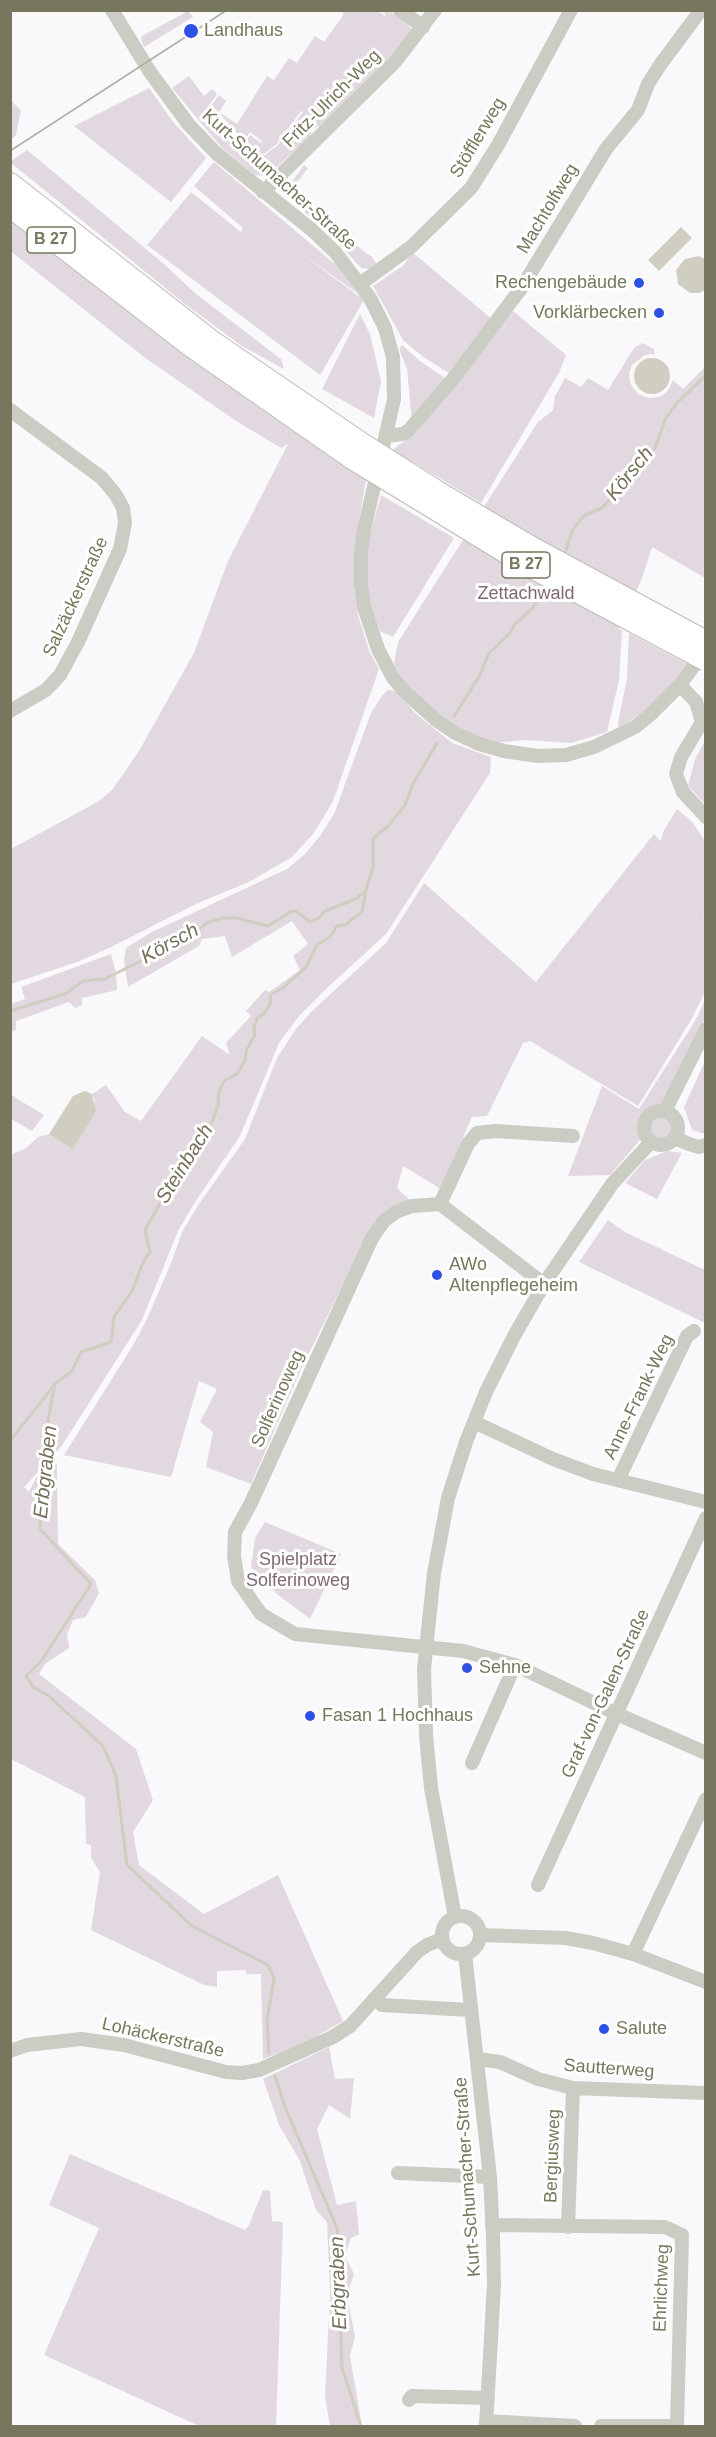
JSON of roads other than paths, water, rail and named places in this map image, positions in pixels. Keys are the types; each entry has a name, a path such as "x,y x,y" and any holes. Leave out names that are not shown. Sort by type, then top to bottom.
{"highway":[{"name":"B 27","path":"10,183 357,451 705,640"},
{"name":"B 27","path":"10,207 190,346 357,451 525,564 705,661"}],"street":[{"name":"Kurt-Schumacher-Straße","path":"112,10 150,72 189,125 216,153 324,241 348,266 385,328 393,357 394,399 364,530 361,552 361,586 364,607 378,649 393,678 419,706 455,733 478,744 538,756 566,755 602,744 635,727 680,685 705,649"},
{"path":"400,10 423,27"},
{"name":"Fritz-Ulrich-Weg","path":"263,192 395,62 435,10"},
{"name":"Stöfflerweg","path":"360,284 411,247 471,188 498,145 571,10"},
{"name":"Machtolfweg","path":"386,436 403,434 414,425 453,379 522,287 601,157 638,110 648,84 660,65 701,10"},
{"name":"Salzäckerstraße","path":"10,410 102,478 123,508 125,523 120,549 60,675 46,690 10,711"},
{"path":"680,685 696,702 702,722 695,738 681,757 676,774 682,792 705,817"},
{"path":"665,1111 705,1029"},
{"path":"657,1110 672,1114 677,1121 678,1130 675,1138 664,1145 651,1142 645,1136 643,1128 645,1120 657,1110"},
{"path":"544,1284 440,1204 468,1144 477,1133 496,1131 573,1136"},
{"path":"675,1138 699,1147 705,1145"},
{"path":"455,1917 430,1778 426,1735 425,1647 434,1573 448,1498 474,1422 514,1336 544,1284 612,1184 651,1142"},
{"name":"Solferinoweg","path":"440,1204 412,1206 396,1212 384,1221 372,1238 251,1503 235,1532 234,1556 238,1581 261,1614 295,1634 463,1650 515,1665 705,1753"},
{"name":"Anne-Frank-Weg","path":"618,1480 687,1336 694,1332"},
{"path":"474,1422 553,1459 593,1474 705,1502"},
{"name":"Graf-von-Galen-Straße","path":"538,1885 705,1518"},
{"path":"471,1763 515,1665"},
{"path":"633,1954 705,1799"},
{"path":"461,1916 472,1919 480,1935 476,1947 465,1954 453,1953 442,1940 443,1928 450,1919 461,1916"},
{"path":"480,1935 566,1938 593,1943 633,1954 705,1982"},
{"name":"Lohäckerstraße","path":"10,2051 27,2045 81,2039 124,2045 226,2072 242,2073 259,2070 322,2042 350,2026 417,1952 427,1945 442,1940"},
{"name":"Kurt-Schumacher-Straße","path":"465,1954 490,2177 494,2285 486,2424"},
{"path":"382,2005 470,2010"},
{"name":"Sautterweg","path":"478,2059 500,2062 538,2079 573,2088 705,2093"},
{"name":"Bergiusweg","path":"568,2227 573,2088"},
{"path":"398,2173 490,2177"},
{"name":"Ehrlichweg","path":"492,2225 665,2227 682,2235 676,2389 677,2426"},
{"path":"409,2400 412,2396 488,2398"},
{"path":"486,2424 576,2427"},
{"path":"601,2427 677,2426"}],"waterway":[{"name":"Körsch","path":"564,556 573,529 585,515 602,508 625,482 638,460 648,458 655,448 666,418 677,403 706,375"},
{"name":"Körsch","path":"454,716 479,677 489,653 532,609 547,584"},
{"name":"Körsch","path":"10,1011 65,994 83,981 105,979 158,952 176,940 192,935 208,922 236,918 268,926 290,912 296,911 310,922 319,918 325,911 356,899 366,890 373,868 373,839 388,826 405,805 413,784 437,743"},
{"name":"Steinbach","path":"10,1441 55,1384 72,1371 81,1352 111,1342 114,1317 132,1291 144,1260 150,1252 145,1230 159,1205 175,1188 177,1171 212,1122 218,1106 219,1091 224,1081 237,1074 245,1060 247,1049 255,1035 254,1028 257,1018 264,1014 271,1002 270,995 283,988 306,967 317,945 330,937 337,926 345,925 362,912 366,890"},
{"name":"Erbgraben","path":"55,1384 49,1415 40,1529 91,1584 42,1660 26,1676 33,1687 49,1696 103,1746 116,1776 127,1865 192,1926 268,1965 274,1978 267,2020 269,2053"},
{"name":"Erbgraben","path":"275,2076 285,2107 337,2228 342,2368 361,2426"}],"tram line":[{"path":"10,151 227,10"}],"place":[{"name":"Landhaus","path":"191,31"},
{"name":"Rechengebäude","path":"639,283"},
{"name":"Vorklärbecken","path":"659,313"},
{"name":"AWo Altenpflegeheim","path":"437,1275"},
{"name":"Sehne","path":"467,1668"},
{"name":"Fasan 1 Hochhaus","path":"310,1716"},
{"name":"Salute","path":"604,2029"}],"park label":[{"name":"Zettachwald","path":"526,594"},
{"name":"Spielplatz Solferinoweg","path":"298,1570"}]}
